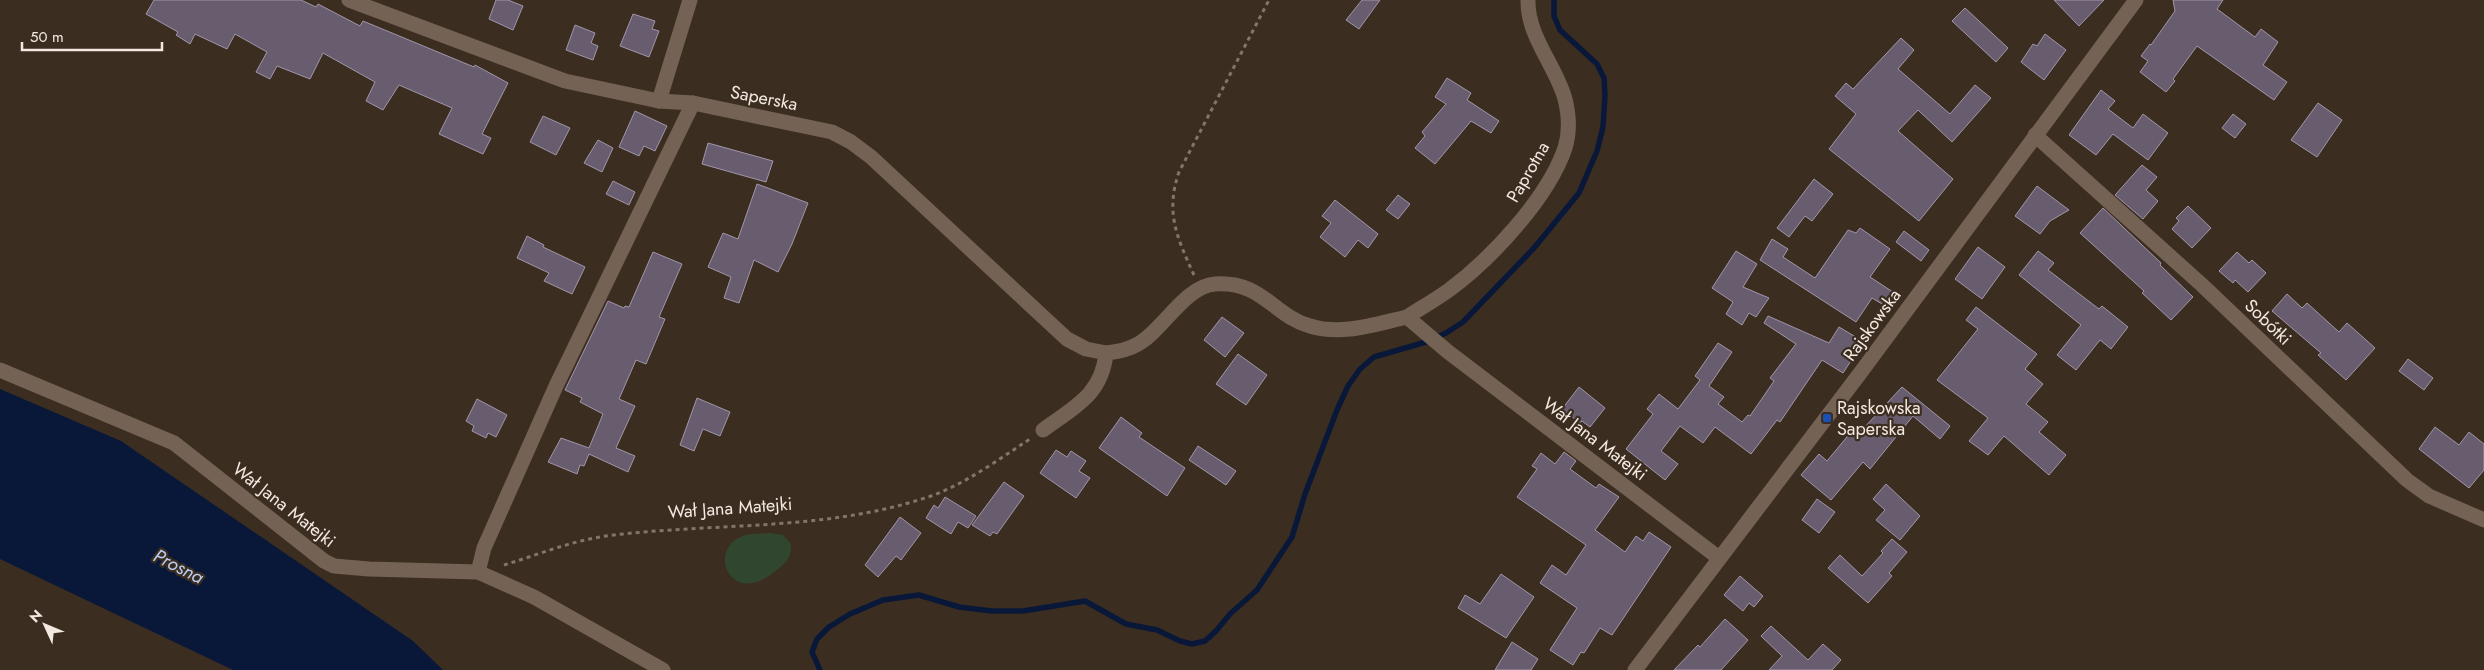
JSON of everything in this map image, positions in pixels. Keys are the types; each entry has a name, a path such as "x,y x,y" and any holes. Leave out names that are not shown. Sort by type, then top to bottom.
{"street":[{"name":"Saperska","path":"349,0 565,81 659,101 693,103 832,132 851,142 871,157 1067,339 1086,349 1106,353"},
{"path":"659,101 690,0"},
{"name":"Paprotna","path":"1407,317 1448,290 1484,260 1523,218 1553,174 1565,147 1569,121 1564,97 1534,28 1528,0"},
{"name":"Rajskowska","path":"1635,670 1861,372 2136,0"},
{"path":"663,670 534,597 478,572 484,548 556,386 693,103"},
{"name":"Sobótki","path":"2035,135 2202,285 2407,480 2429,496 2484,520"},
{"path":"1043,430 1086,398 1097,386 1104,371 1106,353 1123,351 1140,343 1190,296 1212,284 1236,283 1257,292 1308,326 1326,330 1346,331 1407,317"},
{"name":"Wał Jana Matejki","path":"1407,317 1447,351 1720,558"},
{"name":"Wał Jana Matejki","path":"0,370 174,443 313,554 334,566 388,570 478,572"}],"path":[{"path":"1200,289 1172,218 1172,192 1179,172 1269,0"},
{"name":"Wał Jana Matejki","path":"478,572 605,536 826,520 883,510 942,491 983,470 1043,430"}],"green space":[{"path":"770,533 783,535 791,544 787,560 778,569 759,581 746,584 736,580 728,573 725,563 726,553 732,543 746,535"}],"water":[{"name":"Prosna","path":"0,389 121,441 413,641 443,670 233,670 0,559"}],"building":[{"path":"154,0 301,0 316,7 318,4 360,26 363,21 474,67 475,65 508,83 482,134 491,138 483,154 439,134 452,108 399,85 383,110 366,101 375,82 323,53 310,79 277,66 270,79 256,72 267,52 235,34 227,49 195,34 190,44 176,35 178,32 146,14"},
{"path":"496,0 508,0 523,6 513,30 489,19"},
{"path":"1362,0 1380,0 1359,29 1346,20"},
{"path":"2054,0 2104,0 2079,26"},
{"path":"2173,0 2223,0 2217,9 2255,37 2261,29 2278,42 2263,65 2287,82 2274,100 2197,46 2166,92 2140,72 2148,61 2141,56 2175,11"},
{"path":"1965,8 2008,48 1996,62 1952,21"},
{"path":"633,14 655,21 652,29 659,31 649,57 620,46"},
{"path":"575,25 595,33 591,43 598,46 593,60 566,50"},
{"path":"2045,34 2066,50 2044,80 2021,62 2033,44 2037,46"},
{"path":"1901,38 1914,50 1898,69 1950,114 1975,85 1991,98 1952,142 1918,110 1898,131 1953,179 1919,221 1829,149 1856,114 1835,96 1846,83 1853,89"},
{"path":"1447,78 1471,93 1467,100 1499,121 1491,133 1471,121 1435,164 1415,148 1425,136 1422,132 1446,104 1435,97"},
{"path":"2101,90 2115,101 2108,109 2133,128 2143,114 2168,133 2148,160 2113,134 2096,155 2069,135"},
{"path":"2318,103 2342,120 2317,157 2291,140"},
{"path":"635,111 667,126 655,151 644,146 639,156 619,147"},
{"path":"2233,114 2246,124 2235,138 2222,128"},
{"path":"543,116 570,128 556,155 530,142"},
{"path":"598,140 613,148 602,172 584,163"},
{"path":"708,143 773,161 766,182 702,164"},
{"path":"2142,165 2157,177 2146,190 2158,201 2143,219 2115,195"},
{"path":"1814,179 1833,194 1812,221 1805,216 1789,237 1777,228"},
{"path":"613,181 635,192 629,205 606,194"},
{"path":"757,184 808,203 792,244 778,272 754,260 739,303 724,298 731,277 708,267 723,233 738,239"},
{"path":"2037,186 2069,210 2050,221 2040,234 2015,216"},
{"path":"1398,195 1410,204 1398,219 1386,210"},
{"path":"1335,200 1378,234 1368,248 1358,240 1345,257 1320,237 1331,223 1322,216"},
{"path":"2188,206 2211,228 2192,248 2172,229 2179,221 2176,218"},
{"path":"2103,208 2161,263 2160,265 2193,297 2171,320 2142,293 2144,291 2080,233"},
{"path":"1860,228 1890,249 1870,277 1896,294 1887,307 1872,298 1856,322 1760,260 1772,239 1788,249 1783,257 1815,278 1848,230 1856,233"},
{"path":"1904,231 1929,250 1921,261 1896,242"},
{"path":"527,236 544,245 543,247 585,267 572,294 544,281 549,273 517,258"},
{"path":"1978,247 2005,267 1982,299 1955,279"},
{"path":"1736,251 1757,264 1743,287 1769,298 1756,317 1749,313 1742,325 1726,314 1733,302 1712,288"},
{"path":"2038,251 2054,263 2048,270 2099,309 2102,306 2128,327 2111,349 2100,340 2076,370 2057,355 2081,325 2019,275"},
{"path":"653,252 682,264 659,317 665,319 646,364 636,360 619,399 635,406 616,448 635,456 628,472 589,454 584,466 580,465 577,474 548,462 561,438 589,448 603,414 580,402 582,398 565,390 608,301 624,308 625,306 629,307"},
{"path":"2237,252 2249,263 2252,260 2266,273 2248,292 2235,280 2233,283 2219,271"},
{"path":"2287,294 2302,308 2307,303 2339,332 2347,323 2375,348 2346,380 2318,355 2321,353 2272,311"},
{"path":"1976,307 2037,354 2025,369 2043,384 2026,404 2048,422 2039,432 2066,455 2049,475 2004,436 1988,455 1969,441 1988,418 1937,380 1978,329 1966,320"},
{"path":"1768,316 1829,343 1839,327 1859,339 1853,346 1858,350 1843,373 1822,360 1780,422 1777,420 1751,454 1715,427 1703,443 1680,426 1661,451 1678,464 1665,480 1626,449 1653,414 1647,409 1659,394 1678,409 1700,380 1695,376 1718,343 1732,352 1709,386 1724,397 1718,404 1742,422 1748,415 1750,416 1774,381 1770,378 1796,344 1764,323"},
{"path":"1222,317 1244,333 1225,357 1204,340"},
{"path":"1238,354 1267,375 1246,405 1216,384"},
{"path":"2408,359 2433,378 2424,390 2399,371"},
{"path":"1579,387 1605,408 1590,427 1582,421 1580,423 1562,409"},
{"path":"1902,387 1950,426 1940,439 1913,416 1870,469 1863,462 1831,500 1801,475 1819,454 1827,461 1856,426 1862,430"},
{"path":"697,398 730,412 720,436 703,429 694,451 680,445"},
{"path":"477,399 507,415 496,437 488,433 486,438 472,431 474,426 466,421"},
{"path":"1121,417 1142,433 1139,437 1185,468 1167,496 1099,448"},
{"path":"2435,427 2459,445 2469,432 2484,444 2484,470 2469,488 2419,449"},
{"path":"1198,446 1236,471 1226,485 1189,460"},
{"path":"1056,450 1067,457 1071,451 1086,461 1079,471 1090,478 1076,498 1040,473"},
{"path":"1564,452 1576,461 1570,469 1596,488 1599,484 1619,497 1595,530 1625,552 1636,536 1643,541 1649,532 1671,547 1612,635 1600,628 1584,653 1581,652 1573,665 1550,650 1577,608 1540,583 1552,565 1566,575 1586,545 1517,497 1537,469 1532,466 1541,453 1555,464"},
{"path":"1004,482 1024,496 997,534 993,532 990,536 972,525"},
{"path":"1886,484 1920,516 1900,540 1876,520 1885,510 1873,499"},
{"path":"945,497 976,516 968,528 958,522 951,534 926,518 934,505 938,508"},
{"path":"1817,499 1835,512 1819,533 1802,520"},
{"path":"900,517 921,533 901,560 896,556 878,577 865,565"},
{"path":"1892,539 1907,552 1889,573 1892,576 1868,603 1828,568 1840,555 1862,576 1883,553 1881,551"},
{"path":"1501,574 1534,597 1506,638 1458,608 1465,595 1480,604"},
{"path":"1740,576 1763,596 1754,607 1749,603 1743,611 1724,595"},
{"path":"1725,619 1748,640 1721,670 1674,670 1698,645 1700,647"},
{"path":"1771,626 1808,660 1823,644 1841,660 1832,670 1769,670 1782,656 1761,636"},
{"path":"1512,642 1538,659 1531,670 1495,670"}],"waterway":[{"path":"820,670 812,652 817,639 829,627 850,614 883,600 919,595 959,607 992,611 1023,611 1085,601 1126,624 1157,630 1180,641 1192,644 1205,641 1216,631 1230,614 1257,590 1292,537 1305,494 1337,410 1348,386 1360,369 1374,357 1426,342 1446,333 1463,322 1534,248 1579,193 1597,151 1603,127 1604,78 1597,64 1560,30 1554,16 1554,0"}],"place":[{"name":"Rajskowska Saperska","path":"1827,418"}]}
